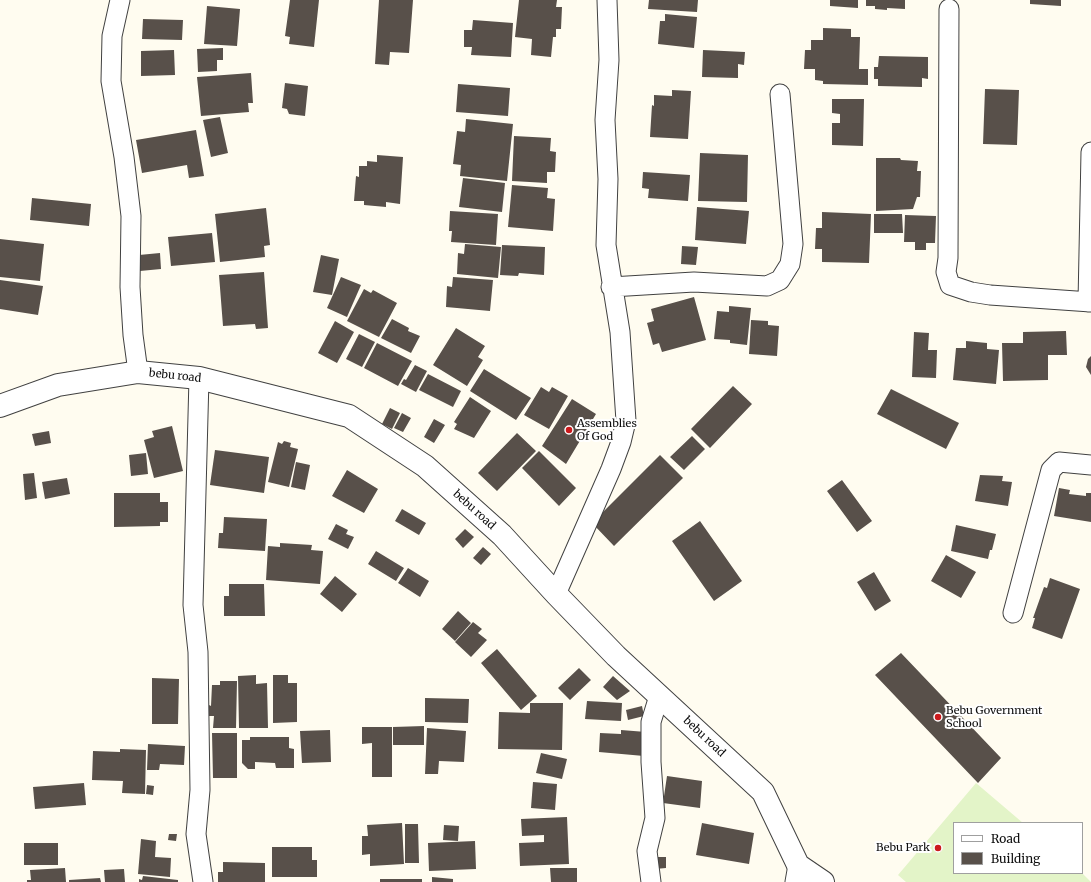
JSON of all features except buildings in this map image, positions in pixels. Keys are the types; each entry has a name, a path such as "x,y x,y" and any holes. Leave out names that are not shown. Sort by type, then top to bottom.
{"street":[{"path":"120,0 112,36 111,81 131,216 130,294 138,372"},
{"path":"556,594 611,470 621,442 626,421 620,332 606,246 608,179 605,120 609,60 608,1"},
{"path":"949,9 948,250 946,272 950,285 971,292 990,295 1090,302 1091,152"},
{"path":"612,287 694,282 767,286 780,280 790,264 793,244 780,94"},
{"name":"bebu road","path":"0,406 58,385 138,372 199,378 349,416 425,466 502,535 616,656 763,792 796,873 824,882"},
{"path":"199,378 193,605 198,652 200,790 196,834 203,882"},
{"path":"1013,613 1051,470 1059,462 1091,465"},
{"path":"651,882 647,851 655,818 651,762 651,722 659,696"}],"green space":[{"name":"Bebu Park","path":"976,783 1022,822 953,822 953,874 1083,874 1091,882 906,882 898,875"}],"place":[{"name":"Assemblies Of God","path":"569,430"},
{"name":"Bebu Government School","path":"938,717"},
{"name":"Bebu Park","path":"938,848"}]}
